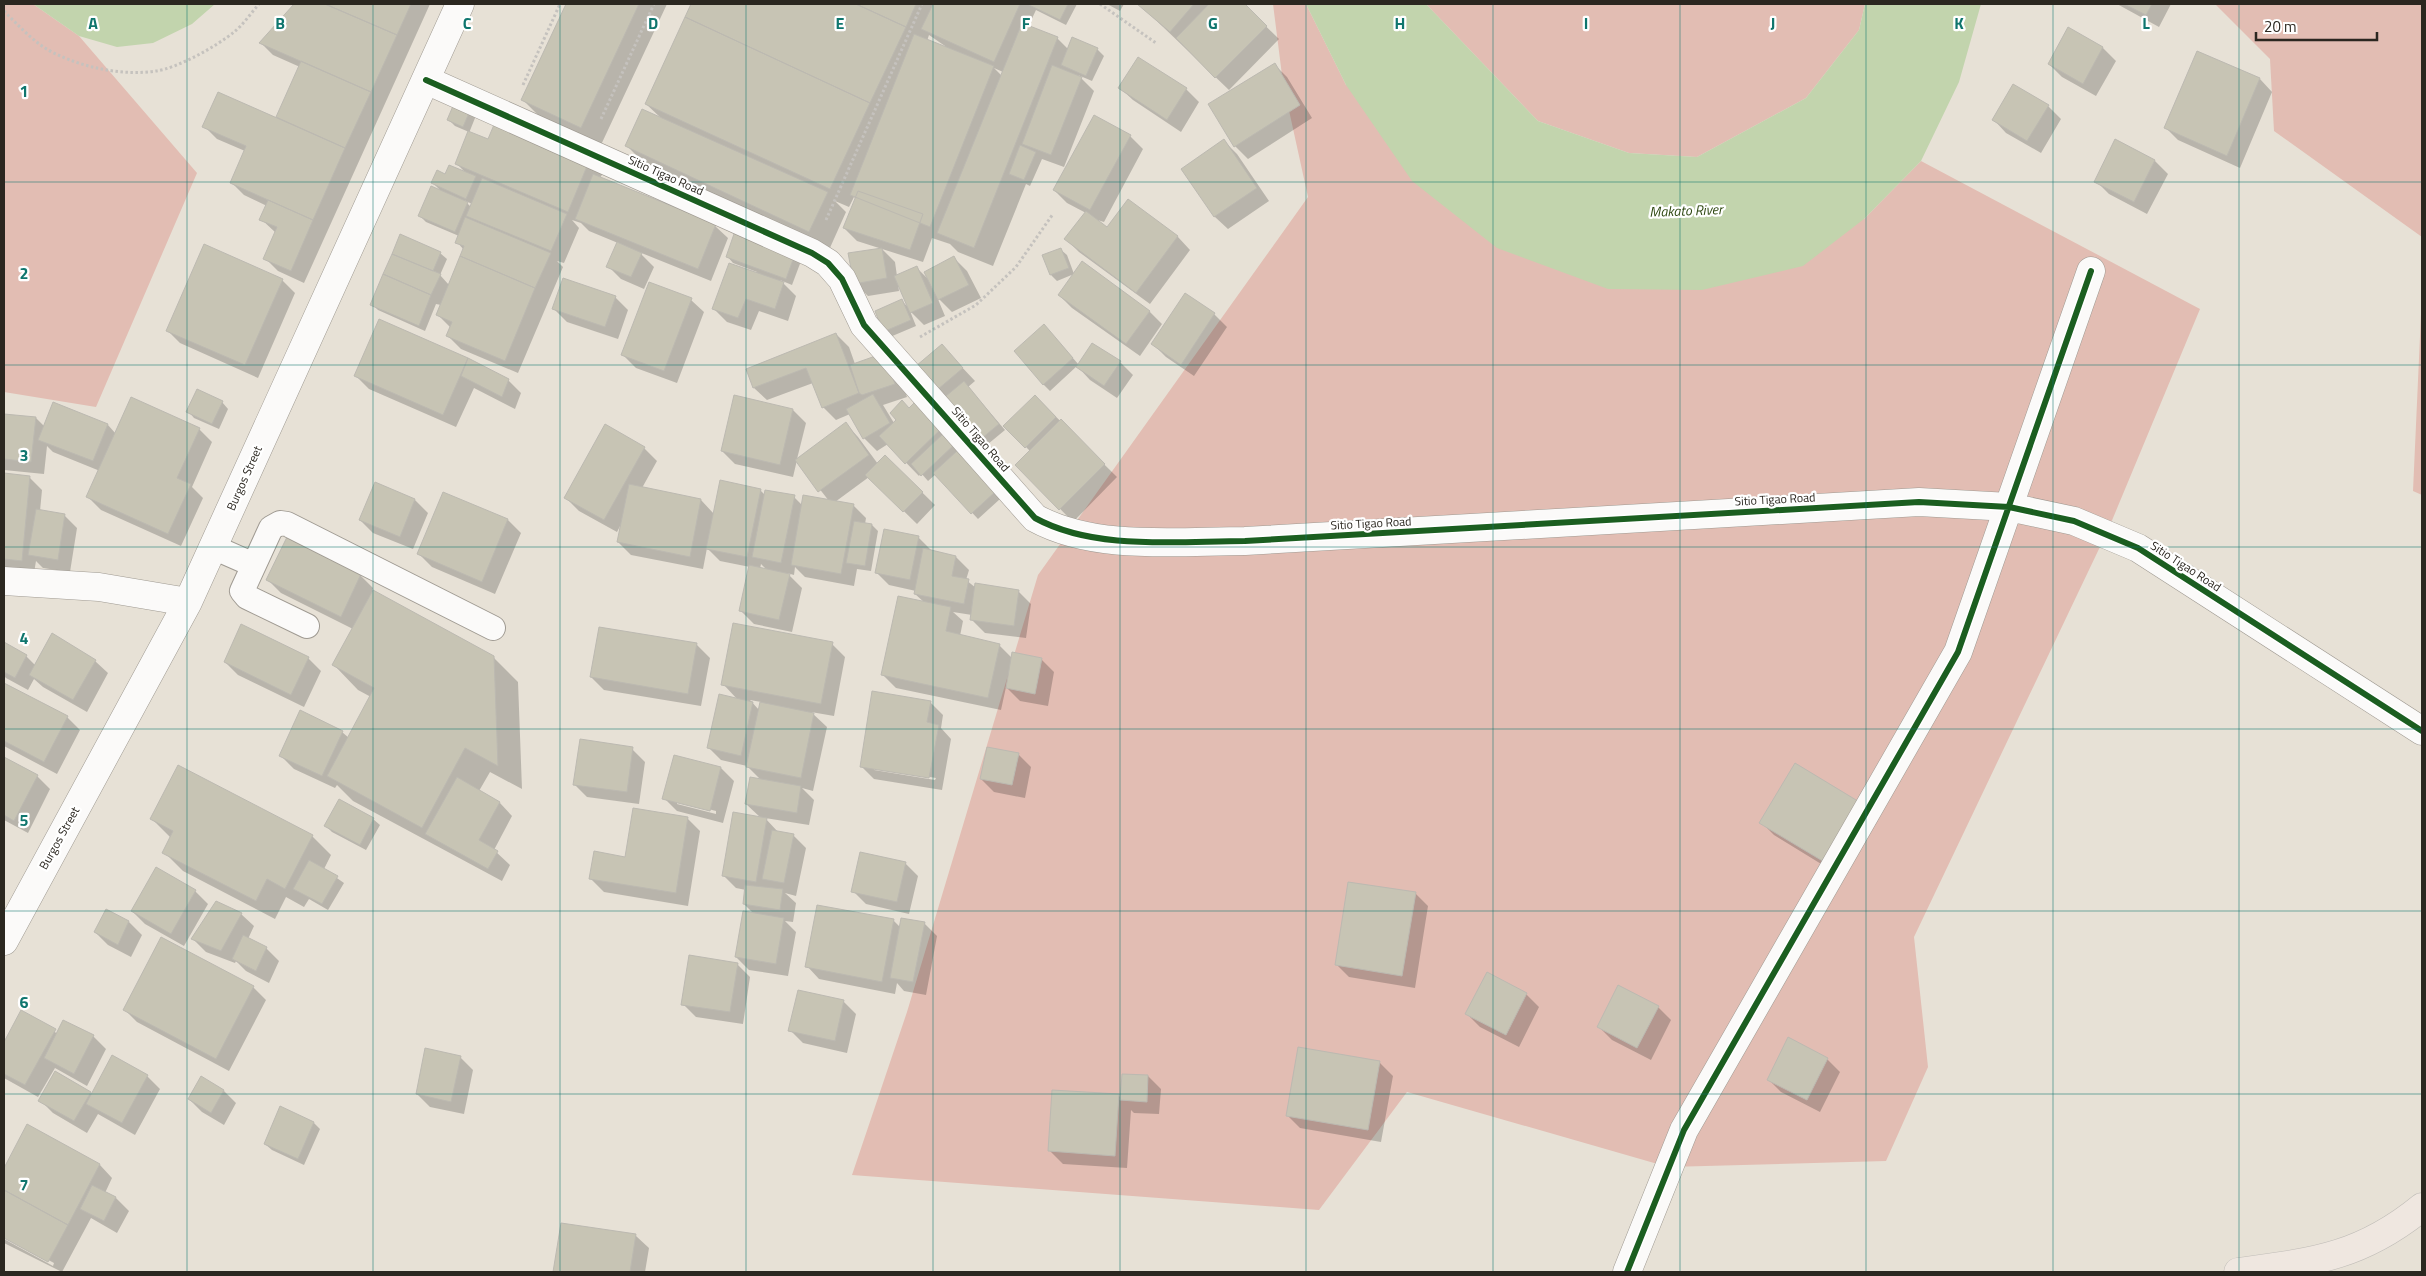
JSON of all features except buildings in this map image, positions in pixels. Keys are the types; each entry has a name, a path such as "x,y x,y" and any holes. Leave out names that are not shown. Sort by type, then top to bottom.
{"main road":[{"path":"2238,1272 2307,1263 2344,1252 2392,1229 2422,1207"}],"street":[{"name":"Burgos Street","path":"4,941 188,602 460,4"},
{"name":"Sitio Tigao Road","path":"426,80 812,253 828,262 842,278 864,325 891,353 1035,518 1054,528 1093,538 1152,542 1245,541 1918,502 2010,506 2074,521 2138,548 2422,732"},
{"path":"1627,1272 1684,1130 1958,652 2091,271"},
{"path":"4,581 99,587 188,602"}],"lane":[{"path":"308,626 244,594 242,591 271,528 280,523 287,524 493,628"},
{"path":"213,547 254,565"}],"path":[{"path":"4,11 22,30 54,54 86,66 130,73 158,71 202,54 235,32 259,4"},
{"path":"509,117 560,4"},
{"path":"586,151 654,4"},
{"path":"812,253 922,4"},
{"path":"1100,4 1156,43"},
{"path":"891,353 976,305 1016,266 1053,214"}],"shaded area":[{"path":"4,4 33,4 79,36 197,173 96,407 4,392"},
{"path":"1273,4 1306,4 1346,85 1864,219 1921,161 2200,309 2108,530 1914,937 1928,1067 1886,1161 1668,1167 1407,1092 1319,1210 852,1175 907,1012 1038,575 1308,197 1283,83"},
{"path":"1426,4 1865,4 1859,30 1806,98 1697,157 1629,153 1538,121"},
{"path":"2215,4 2422,4 2422,237 2274,131 2270,59"},
{"path":"2422,292 2422,495 2413,491"}],"water":[{"path":"33,4 215,4 192,24 153,43 117,47 79,36"},
{"name":"Makato River","path":"1306,4 1426,4 1538,121 1629,153 1697,157 1806,98 1859,30 1865,4 1981,4 1959,82 1921,161 1864,219 1803,266 1702,290 1608,289 1497,248 1412,181 1346,85"}],"cycle path":[{"path":"426,80 812,253 828,263 842,279 864,325 1035,518 1059,528 1084,536 1137,542 1245,541 1919,502 2009,507 2074,521 2138,548 2422,731"},
{"path":"1627,1272 1684,1130 1958,652 2091,271"}]}
